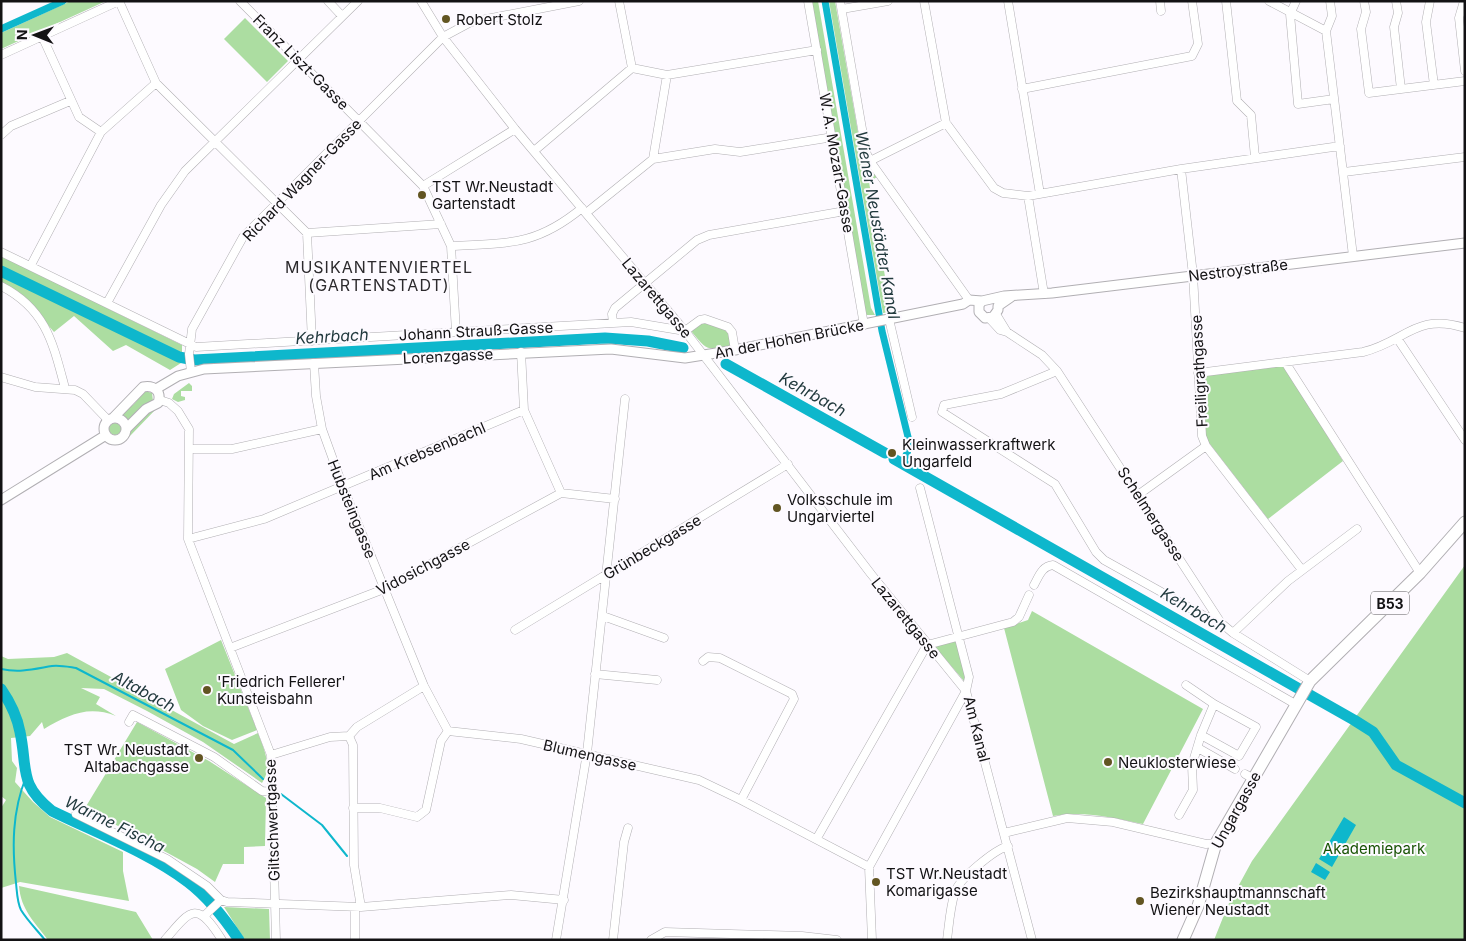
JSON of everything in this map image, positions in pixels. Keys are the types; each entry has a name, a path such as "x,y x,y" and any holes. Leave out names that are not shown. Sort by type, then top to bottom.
{"main road":[{"name":"B53","path":"1304,692 1420,573 1465,522"},
{"name":"Ungargasse","path":"1183,940 1198,906 1216,843 1249,776 1304,692"}],"street":[{"path":"1,55 119,1 156,82 277,201 306,233 312,341"},
{"name":"Franz Liszt-Gasse","path":"240,1 423,186 452,246 456,332"},
{"path":"328,1 342,16"},
{"path":"107,303 161,205 185,171 358,1"},
{"name":"Lazarettgasse","path":"421,1 442,37 515,129 685,331 927,645 966,691"},
{"name":"Richard Wagner-Gasse","path":"190,368 189,354 192,329 243,237 442,37 471,22 553,3 580,1"},
{"path":"619,1 632,68"},
{"name":"W. A. Mozart-Gasse","path":"808,1 867,324"},
{"path":"888,1 841,5 866,152 870,161 961,288 966,302"},
{"path":"924,1 946,123 994,188 1003,193 1028,196 1255,157 1340,146"},
{"path":"1008,1 1040,194"},
{"path":"1160,1 1161,11"},
{"path":"1022,89 1192,56 1198,44 1192,1"},
{"path":"1226,1 1237,101 1251,115 1255,157"},
{"path":"1270,1 1290,14 1326,31"},
{"path":"1296,1 1290,14 1298,104 1334,99"},
{"path":"1330,1 1332,16 1326,31 1353,256"},
{"path":"1364,1 1366,12 1361,29 1369,93 1465,81"},
{"path":"1396,1 1398,13 1394,27 1401,89"},
{"path":"1430,1 1426,22 1434,85"},
{"path":"1464,1 1459,18 1465,71"},
{"path":"42,36 70,101 79,117 101,132"},
{"path":"632,68 667,75 817,50"},
{"path":"534,151 632,68"},
{"path":"653,159 667,75"},
{"path":"31,266 101,132 156,82"},
{"path":"1,135 10,126 70,101"},
{"path":"870,161 946,123"},
{"path":"423,186 515,129"},
{"path":"452,246 512,242 538,236 561,225 584,210 653,159 715,149 740,152 833,137"},
{"path":"1344,172 1465,157"},
{"name":"Freiligrathgasse","path":"1181,169 1193,276 1202,436 1206,446 1302,570"},
{"path":"1028,196 1044,294"},
{"path":"612,323 612,314 615,308 697,240 709,235 846,211"},
{"path":"306,233 441,224"},
{"name":"Nestroystraße","path":"980,304 994,309 1004,296 1044,294 1465,243"},
{"name":"Johann Strauß-Gasse","path":"1,252 196,347 612,323 639,323 685,331"},
{"path":"1,286 14,293 43,322 54,345 65,388"},
{"name":"An der Hohen Brücke","path":"704,355 867,324 966,302 980,304"},
{"path":"980,304 981,315 994,309"},
{"name":"Schelmergasse","path":"994,309 1000,330 1042,355 1057,372 1216,616 1233,633 1304,692"},
{"path":"685,331 700,320 705,319 728,327 732,332 735,350"},
{"path":"888,319 912,417"},
{"path":"1198,373 1363,352 1381,348 1416,327 1429,324 1453,324 1465,328"},
{"path":"1397,338 1465,440"},
{"name":"Lorenzgasse","path":"111,419 143,387 150,386 156,389 190,368 204,369 611,348 645,351 675,357 704,355"},
{"path":"521,352 524,410 562,493 615,499"},
{"path":"1285,362 1420,573"},
{"name":"Hubsteingasse","path":"314,363 316,396 322,428 342,487 424,686 448,731"},
{"path":"1057,372 1001,394 944,405 942,412 1055,484 1096,552 1104,560 1206,617 1216,616"},
{"path":"1,377 35,388 65,388 83,394 111,419 122,420 126,429"},
{"path":"111,419 104,427 106,436 112,440 120,439 126,429 140,414 160,400 156,389"},
{"path":"556,940 587,753 625,398"},
{"name":"Giltschwertgasse","path":"160,400 169,403 184,418 189,429 188,539 271,755 276,940"},
{"name":"Am Krebsenbachl","path":"188,539 264,519 524,410"},
{"path":"190,449 232,449 322,428"},
{"path":"1,500 106,436"},
{"path":"1138,495 1206,446"},
{"name":"Grünbeckgasse","path":"515,630 788,464"},
{"name":"Am Kanal","path":"920,488 969,677 966,691 1032,940"},
{"name":"Vidosichgasse","path":"230,648 384,589 562,493"},
{"path":"1233,633 1302,570 1357,528"},
{"path":"1034,586 1042,569 1054,565 1304,692"},
{"path":"817,838 927,645 1013,622 1019,617 1028,598"},
{"path":"603,616 664,638"},
{"path":"703,661 708,657 720,658 792,694 794,699 742,800"},
{"path":"595,674 657,680"},
{"path":"1179,815 1193,790 1192,765 1201,735 1214,704 1186,685"},
{"path":"271,755 330,737 349,736 357,727 424,686"},
{"path":"872,940 869,867 966,691"},
{"name":"Ungargasse","path":"1201,735 1239,756 1256,727 1214,704"},
{"path":"129,722 133,715 214,757 262,791 273,792"},
{"path":"353,808 380,808 417,817 426,810 441,741 448,731"},
{"name":"Blumengasse","path":"448,731 521,739 699,780 817,838 869,867"},
{"path":"349,736 353,745 354,865 358,907 355,940"},
{"path":"1198,748 1236,769"},
{"path":"76,814 168,859 207,886 220,902"},
{"path":"1004,833 1067,818 1113,822 1206,844 1216,843"},
{"path":"612,940 624,842 628,828"},
{"path":"947,940 955,892 959,884 998,849 1008,846"},
{"path":"165,940 187,915 193,913 207,914 220,902 358,907 528,894 564,900"},
{"path":"207,914 222,940"},
{"path":"651,940 665,932 737,937 802,936 837,940"}],"green space":[{"path":"71,1 106,1 1,49 1,33"},
{"path":"812,1 818,1 871,308 875,315 866,315"},
{"path":"829,1 835,1 862,155 877,177 869,182 891,312 883,313"},
{"path":"245,18 288,61 267,82 224,39"},
{"path":"1,256 182,345 182,355 1,266"},
{"path":"1,275 181,363 170,370 126,345 113,351 74,316 54,332 31,306 1,284"},
{"path":"703,322 719,327 727,332 730,336 731,346 708,348 700,342 691,331"},
{"path":"1284,366 1343,461 1268,519 1206,439 1202,376"},
{"path":"189,383 192,386 192,391 181,391 181,396 185,397 185,400 178,402 172,399 174,394"},
{"path":"145,391 152,393 153,401 140,409 127,423 118,416 134,404"},
{"path":"157,408 129,437 132,427 139,419 147,412"},
{"path":"113,423 117,423 121,429 117,435 113,435 109,431 109,427"},
{"name":"Akademiepark","path":"1465,565 1465,940 1214,940 1228,905 1252,861"},
{"name":"Neuklosterwiese","path":"1032,611 1203,709 1143,824 1087,814 1053,816 1004,628 1028,620"},
{"name":"'Friedrich Fellerer' Kunsteisbahn","path":"221,640 257,730 232,740 203,726 181,710 165,669"},
{"path":"955,640 964,664 964,681 935,647"},
{"path":"67,653 234,744 258,733 265,752 267,771 262,783 203,742 104,689 81,688 100,697 96,704 116,716 96,711 78,713 44,729 42,722 30,736 11,738 12,761 17,768 15,782 33,802 50,817 123,852 123,871 129,901 20,882 1,888 1,808 6,800 1,796 1,656 8,659 54,657"},
{"path":"137,722 209,761 266,798 265,846 244,847 244,864 223,864 215,882 197,869 85,808"},
{"path":"19,886 136,912 153,940 48,940 25,909"},
{"path":"224,907 269,909 270,940 245,940"}],"water":[{"path":"1344,817 1356,825 1332,867 1319,859"},
{"path":"1316,863 1330,872 1325,880 1311,872"}],"waterway":[{"name":"Wiener Neustädter Kanal","path":"1,29 63,1"},
{"name":"Wiener Neustädter Kanal","path":"825,1 882,331 910,445 907,453"},
{"name":"Kehrbach","path":"1,271 179,357 194,360 605,338 648,341 683,348"},
{"name":"Kehrbach","path":"726,364 885,453"},
{"name":"Wiener Neustädter Kanal","path":"903,463 906,455"},
{"name":"Kehrbach","path":"894,459 1354,720 1373,732 1396,765 1465,803"},
{"name":"Altabach","path":"1,669 21,671 55,666 76,668 233,750 263,779"},
{"name":"Warme Fischa","path":"1,689 17,720 29,784 41,801 52,811 139,852 173,871 203,895 239,940"},
{"path":"26,777 18,803 14,830 17,893 21,910 45,940"},
{"name":"Altabach","path":"281,794 322,825 347,856"}],"place":[{"name":"Robert Stolz","path":"446,19"},
{"name":"TST Wr.Neustadt Gartenstadt","path":"422,195"},
{"name":"Kleinwasserkraftwerk Ungarfeld","path":"892,453"},
{"name":"Volksschule im Ungarviertel","path":"777,508"},
{"name":"'Friedrich Fellerer' Kunsteisbahn","path":"207,690"},
{"name":"TST Wr. Neustadt Altabachgasse","path":"199,758"},
{"name":"Neuklosterwiese","path":"1108,762"},
{"name":"TST Wr.Neustadt Komarigasse","path":"876,882"},
{"name":"Bezirkshauptmannschaft Wiener Neustadt","path":"1140,901"}],"district":[{"name":"MUSIKANTENVIERTEL (GARTENSTADT)","path":"379,276"}]}
